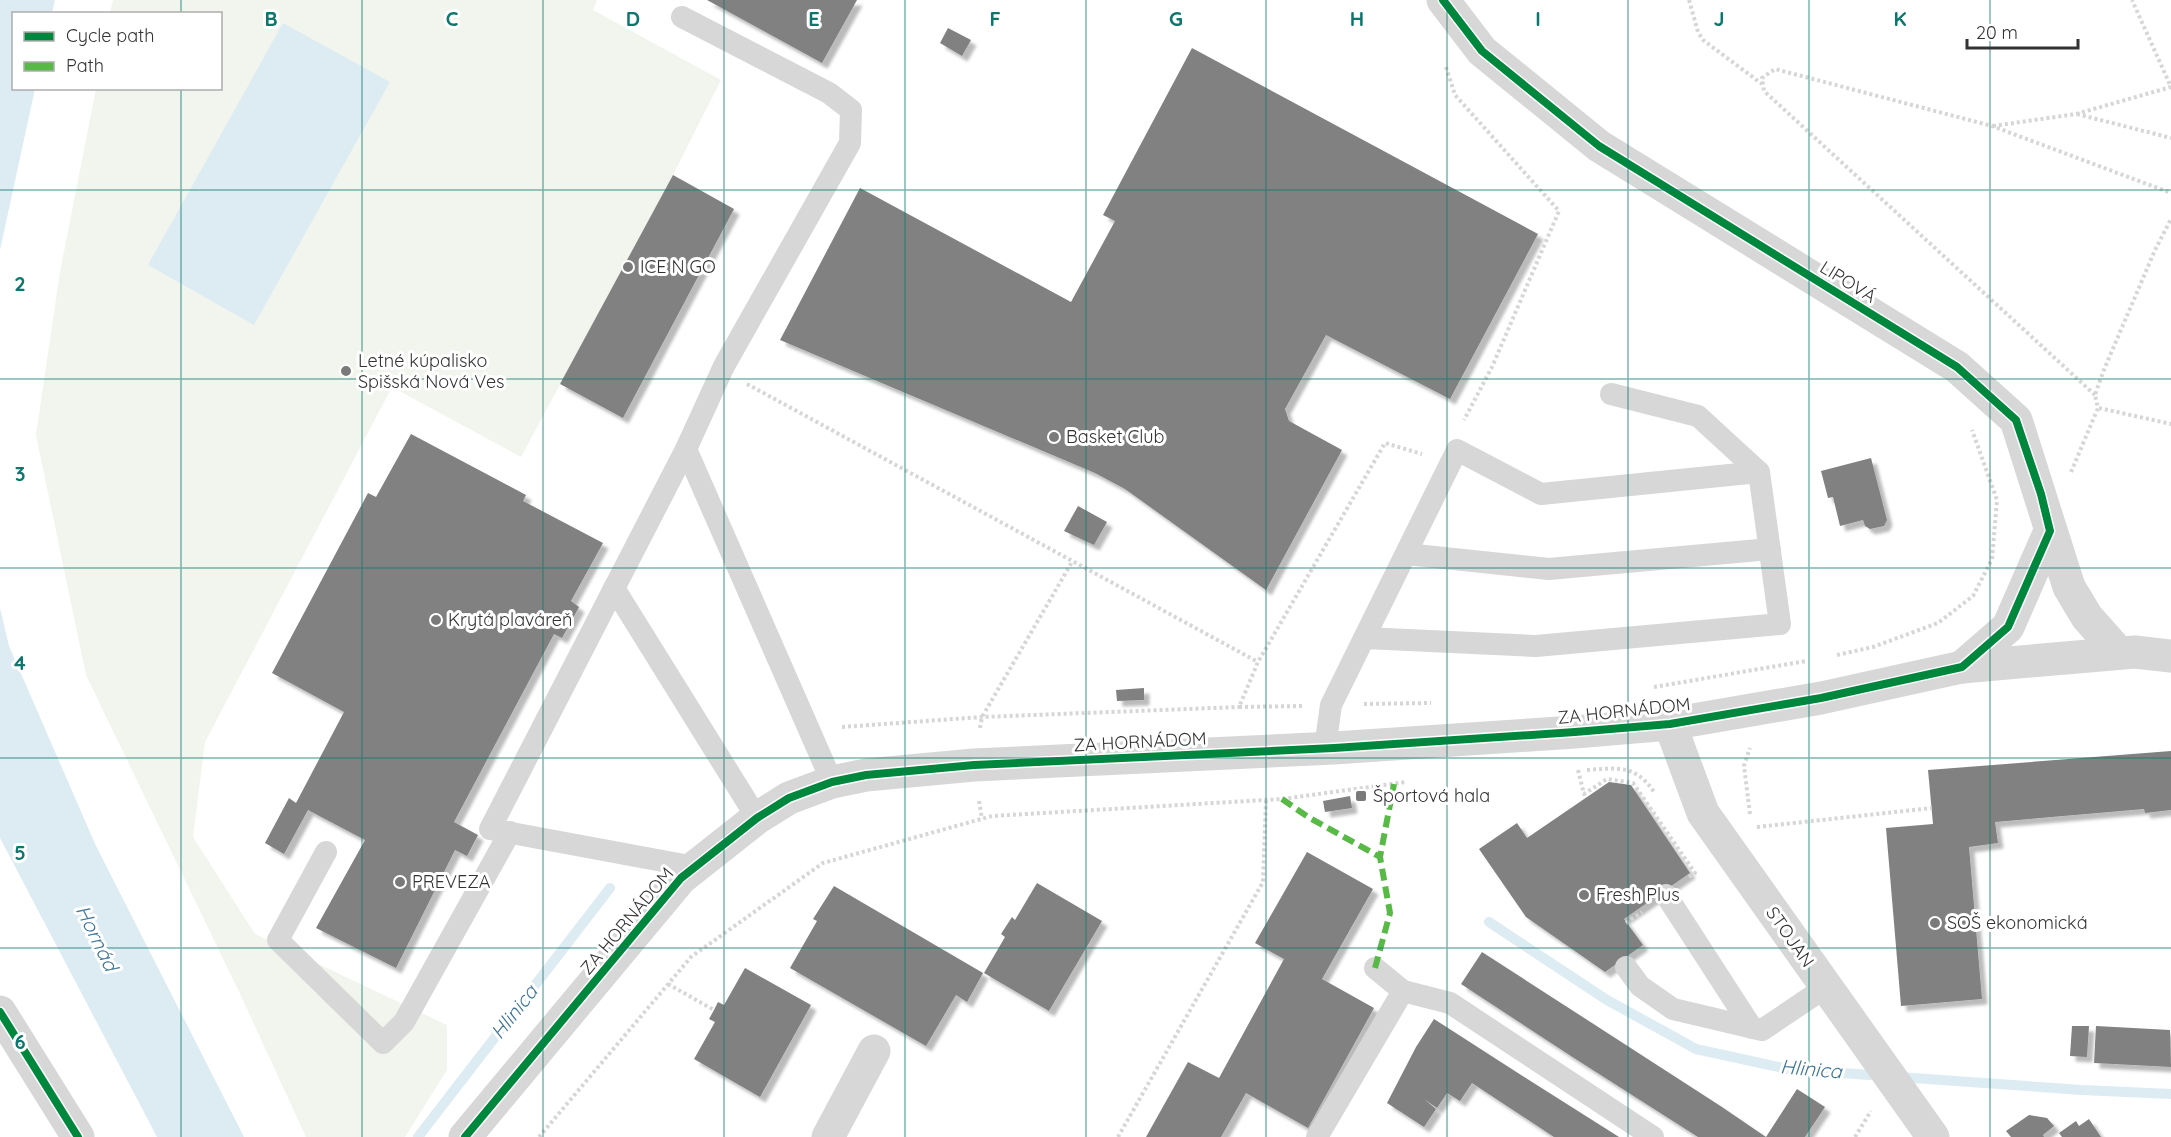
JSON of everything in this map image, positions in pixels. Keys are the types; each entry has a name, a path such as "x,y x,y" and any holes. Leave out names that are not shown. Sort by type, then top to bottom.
{"street":[{"name":"LIPOVÁ","path":"1443,0 1482,51 1599,146 1957,367 2016,420 2069,587 2087,617 2119,654"},
{"path":"1962,667 2008,627 2050,531"},
{"name":"ZA HORNÁDOM","path":"465,1137 681,878 757,818 789,798 832,782 866,775 974,765 1324,748 1670,724 1821,698 1962,667 2135,652 2171,656"},
{"name":"STOJAN","path":"1670,724 1703,813 1873,1053 1892,1101 1933,1137"},
{"path":"0,1012 78,1137"},
{"path":"828,1137 874,1051"}],"lane":[{"path":"682,17 829,93 851,110 850,143 722,371 686,449 490,829 695,867"},
{"path":"1365,638 1536,646 1780,624 1759,472 1698,416 1611,394"},
{"path":"686,449 832,782"},
{"path":"1324,748 1331,705 1457,450 1541,494 1759,472"},
{"path":"1406,554 1549,569 1770,549"},
{"path":"614,588 757,818"},
{"path":"326,852 278,940 383,1043 404,1022 510,832"},
{"path":"1666,895 1752,1028"},
{"path":"1375,968 1403,991 1450,1003 1653,1137"},
{"path":"1626,968 1640,986 1673,1009 1762,1030 1826,987"},
{"path":"1317,1137 1403,991"}],"path":[{"path":"1689,0 1698,32 1703,40 1763,85"},
{"path":"1992,126 2076,114 2171,87 2132,0"},
{"path":"1444,61 1455,95 1559,211 1525,290"},
{"path":"2095,395 1764,91 1762,78 1775,69 1992,126 2171,192"},
{"path":"2076,114 2171,138"},
{"path":"2041,494 2070,474 2098,408 2095,395 2103,372 2155,250 2171,219"},
{"path":"722,371 1258,662"},
{"path":"2098,408 2171,424"},
{"path":"1827,657 1873,647 1938,623 1973,596 1992,559 1996,515"},
{"path":"982,819 974,765 982,717 1072,562"},
{"path":"1648,688 1815,660"},
{"path":"808,729 982,717 1239,707"},
{"path":"1566,771 1621,768 1638,773 1647,781 1660,800"},
{"path":"1578,770 1584,794 1607,779 1633,783 1695,873 1626,923"},
{"path":"538,1137 691,957 823,863 992,816 1266,800 1417,780"},
{"path":"1748,798 1750,818"},
{"path":"1118,1137 1263,882 1266,800"},
{"path":"1751,828 1932,808"},
{"path":"668,984 714,1010"},
{"path":"1855,1137 1892,1101"}],"shaded area":[{"name":"Letné kúpalisko Spišská Nová Ves","path":"113,0 597,0 593,10 721,80 673,175 521,457 392,387 205,742 193,837 255,934 447,1025 447,1070 405,1137 306,1137 243,1000 86,675 36,435 60,272 96,90 222,90 222,12 110,12"}],"water":[{"path":"0,0 55,0 52,12 12,12 12,90 35,90 0,250"},
{"path":"283,23 390,82 254,325 148,265"},
{"name":"Hornád","path":"0,608 9,646 96,846 244,1137 157,1137 0,838"}],"building":[{"path":"707,0 857,0 822,63"},
{"path":"948,28 971,40 962,56 940,43"},
{"path":"1192,48 1538,234 1450,399 1326,335 1285,409 1289,421 1342,450 1266,590 1125,489 1095,473 780,340 860,188 1071,302 1115,221 1103,215"},
{"path":"673,175 734,209 623,418 560,384"},
{"name":"Krytá plaváreň","path":"411,434 526,495 523,501 603,543 571,601 579,607 562,638 554,634 454,822 478,835 467,856 455,850 396,968 316,928 365,840 308,810 284,854 265,843 289,798 296,803 344,712 272,673 368,493 376,497"},
{"path":"1871,458 1887,520 1884,526 1870,529 1865,526 1863,520 1840,526 1833,497 1828,498 1821,471"},
{"path":"1078,506 1107,522 1094,545 1064,531"},
{"path":"1144,688 1144,700 1117,701 1116,690"},
{"name":"SOŠ ekonomická","path":"2171,751 2171,810 2145,813 2144,809 1995,822 1998,843 1969,847 1982,999 1901,1006 1886,828 1933,824 1928,770"},
{"name":"Fresh Plus","path":"1609,782 1631,785 1690,873 1624,919 1643,945 1605,972 1526,917 1479,849 1517,823 1527,838"},
{"path":"1350,796 1352,808 1325,812 1323,801"},
{"path":"1307,852 1373,889 1322,979 1374,1008 1308,1128 1246,1093 1221,1137 1146,1137 1188,1062 1219,1078 1284,959 1255,943"},
{"path":"1037,883 1102,921 1049,1011 984,973 1005,937 1001,934 1012,917 1015,920"},
{"path":"834,886 983,973 967,1002 956,995 926,1046 790,968 817,921 813,919"},
{"path":"1482,952 1766,1137 1698,1137 1574,1058 1461,984"},
{"path":"745,968 811,1005 760,1097 694,1059 715,1022 709,1019 718,1002 724,1005"},
{"path":"1434,1019 1619,1137 1554,1137 1472,1083 1460,1101 1447,1093 1437,1108 1424,1099 1436,1109 1424,1127 1387,1103 1416,1047"},
{"path":"2072,1026 2089,1026 2087,1057 2070,1056"},
{"path":"2096,1026 2170,1030 2171,1067 2094,1063"},
{"path":"1797,1089 1825,1107 1805,1137 1766,1137"},
{"path":"2029,1115 2047,1118 2054,1126 2043,1135 2044,1137 2011,1137 2006,1131"},
{"path":"2089,1119 2101,1137 2062,1137 2059,1133 2076,1121 2079,1126"}],"waterway":[{"name":"Hlinica","path":"418,1137 610,888"},
{"name":"Hlinica","path":"1489,922 1607,1000 1696,1049 1788,1069 1883,1076"},
{"name":"Hlinica","path":"1899,1077 2171,1094"}],"marked path":[{"path":"1375,968 1390,913 1380,857 1394,784"},
{"path":"1282,799 1308,817 1380,857"}],"cycle path":[{"path":"465,1137 681,878 757,818 789,798 832,782 866,775 974,765 1334,748 1670,724 1821,698 1962,667 2008,627 2050,531 2041,494 2016,420 1957,367 1599,146 1482,51 1443,0"},
{"path":"0,1012 78,1137"}],"place":[{"name":"ICE N GO","path":"628,267"},
{"name":"Letné kúpalisko Spišská Nová Ves","path":"346,371"},
{"name":"Basket Club","path":"1054,437"},
{"name":"Krytá plaváreň","path":"436,620"},
{"name":"Športová hala","path":"1361,796"},
{"name":"PREVEZA","path":"400,882"},
{"name":"Fresh Plus","path":"1584,895"},
{"name":"SOŠ ekonomická","path":"1935,923"}]}
